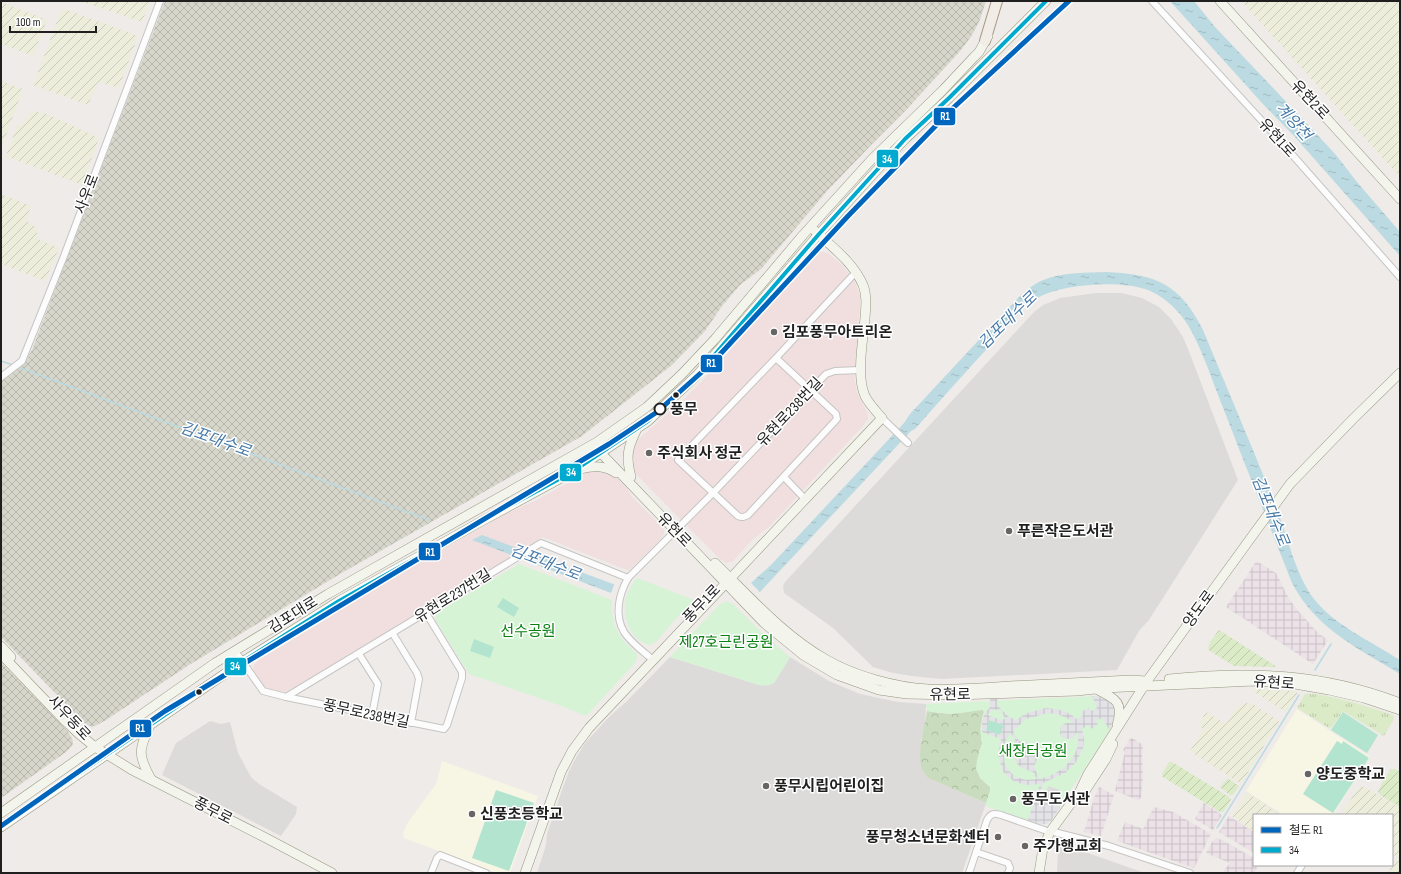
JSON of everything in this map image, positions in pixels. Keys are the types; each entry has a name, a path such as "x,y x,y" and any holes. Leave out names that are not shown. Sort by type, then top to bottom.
{"main road":[{"path":"985,41 997,1"}],"street":[{"name":"사우로","path":"1,377 22,361 64,256 160,1"},
{"name":"김포대로","path":"1,813 215,663 328,594 595,443 647,407 682,374 715,339 810,227 872,159 979,52 995,21 1002,1"},
{"name":"김포대로","path":"1,826 150,723 242,662 339,601 482,520 572,472 648,421 698,374 819,234 905,139 949,98 1046,1"},
{"name":"유현1로","path":"1152,1 1274,134 1400,277"},
{"name":"유현2로","path":"1220,1 1400,199"},
{"path":"810,227 819,234 855,273 864,298 859,388 864,399 881,419 908,443"},
{"path":"776,358 836,414 837,419 784,477 744,517 738,516 678,460 855,273"},
{"name":"유현로238번길","path":"677,530 826,374 830,371 859,370"},
{"name":"양도로","path":"1039,873 1043,848 1052,832 1080,791 1088,774 1148,684 1304,468 1400,373"},
{"name":"양도로","path":"1278,504 1312,464 1400,378"},
{"name":"풍무1로","path":"522,873 554,781 570,749 592,720 728,580 849,448 871,426 881,419"},
{"path":"629,479 627,453 638,428"},
{"name":"유현로","path":"595,443 677,530 728,580 785,630 826,660 878,680 928,689 1131,680 1148,684 1242,681 1282,683 1310,686 1343,693 1400,710"},
{"path":"572,472 586,467 603,467 629,479"},
{"path":"784,477 804,498"},
{"path":"652,659 629,638 621,625 618,611 619,603 623,587 628,578 677,530"},
{"name":"유현로237번길","path":"286,697 541,544 628,578"},
{"name":"유현로","path":"728,580 753,612 790,646 821,667 837,675 870,687 908,694 930,695 1044,692 1095,689 1231,675 1281,676 1308,679 1338,685 1400,703"},
{"name":"풍무로238번길","path":"286,697 411,723 442,729 446,728 462,678 462,672 426,613"},
{"path":"393,634 418,676 419,683 411,723"},
{"name":"사우동로","path":"1,646 95,747"},
{"path":"235,651 263,692 286,697"},
{"name":"사우동로","path":"1,654 64,720 95,747"},
{"path":"359,654 378,684 372,715"},
{"name":"풍무1로","path":"525,873 561,772 572,751 600,715 652,659"},
{"name":"양도로","path":"1043,873 1047,849 1052,832 1067,817 1103,764 1148,684"},
{"path":"1095,689 1114,698 1118,704 1119,717 1114,735"},
{"path":"150,723 140,754 151,779"},
{"name":"풍무로","path":"95,747 121,764 260,834 332,873"},
{"path":"969,873 987,820 991,814 994,813 1118,851 1182,873"},
{"path":"1052,832 1115,848 1190,873"},
{"path":"976,852 1008,863 1010,868 1008,873"},
{"path":"431,873 436,858 440,855 486,873"}],"shaded area":[{"path":"165,1 986,1 979,22 961,50 907,109 827,191 761,269 740,285 722,306 705,331 672,365 582,436 340,574 189,665 106,720 92,727 82,721 1,637 1,382 24,364 32,350"},
{"path":"818,251 828,253 841,264 854,280 860,295 854,376 857,392 867,412 868,419 770,526 753,539 733,561 726,563 693,532 633,470 630,460 635,442 678,405 703,380 764,312 808,259"},
{"path":"1096,293 1122,293 1142,298 1159,307 1171,319 1183,337 1238,480 1149,620 1139,631 1117,670 941,679 893,673 873,667 833,628 784,593 783,586 785,582 1034,312 1043,305 1060,298"},
{"path":"596,469 613,474 626,487 632,497 663,528 664,531 664,534 660,540 629,570 543,537 291,689 279,693 269,690 263,686 253,671 254,665 259,660 330,617 338,609 509,512 537,500 589,471"},
{"path":"1256,561 1276,573 1289,599 1318,633 1328,640 1313,664 1226,607"},
{"path":"670,657 759,685 774,683 790,657 829,681 860,694 898,702 926,704 925,725 921,740 922,765 925,775 928,778 986,803 962,873 537,873 546,845 547,834 561,793 569,771 577,756 586,742 609,717 626,702"},
{"path":"1,662 68,732 73,742 72,746 66,752 1,798"},
{"path":"1092,696 1107,697 1116,707 1114,723 1109,729 1102,718 1096,721 1098,724 1091,729 1088,725 1082,729 1084,740 1083,749 1076,762 1065,773 1043,783 1040,793 1044,795 1043,801 1060,807 1051,821 1047,824 1039,824 1028,820 1040,784 1026,785 1015,782 1005,774 1002,769 998,753 1001,739 982,732 982,721 985,713 990,707 990,699 997,699 998,706 1009,717 1016,720 1027,713 1046,708 1061,710 1072,715 1076,719 1083,716 1081,712 1089,708 1091,711 1097,708","holes":["993,710 1001,711 1005,719 1001,720 989,716 988,714","1048,713 1060,715 1070,720 1072,723 1066,723 1061,726 1060,734 1063,738 1068,739 1073,738 1077,732 1078,746 1074,756 1064,768 1050,776 1039,779 1034,767 1037,759 1035,749 1026,742 1019,741 1013,731 1026,719","989,720 1004,725 1000,735 986,730","1011,733 1015,740 1013,752 1015,760 1018,765 1033,772 1037,779 1026,780 1016,777 1010,772 1005,765 1003,750 1006,740"]},
{"name":"양도중학교","path":"1297,709 1370,757 1334,814 1282,814 1246,791"},
{"path":"210,721 221,724 230,722 238,753 251,777 259,784 297,807 296,814 281,836 162,775 176,743"},
{"path":"1132,738 1143,745 1143,778 1141,798 1138,800 1115,791 1125,752 1123,750"},
{"name":"신풍초등학교","path":"442,761 538,796 510,873 497,873 404,838 403,833 408,822 436,784"},
{"path":"1048,786 1060,790 1056,805 1043,801"},
{"path":"1099,787 1114,795 1101,836 1084,832 1094,798"},
{"path":"1204,803 1222,815 1213,830 1195,819"},
{"path":"1154,807 1173,812 1211,834 1194,868 1117,841 1125,822 1143,829"},
{"path":"1229,816 1253,831 1253,852 1219,832"},
{"path":"1216,838 1222,840 1253,857 1253,866 1258,866 1255,872 1222,873 1230,863 1206,853"},
{"path":"1065,845 1145,873 1057,873 1058,851 1060,847"}],"green space":[{"path":"80,1 150,1 142,22"},
{"path":"1241,1 1400,1 1400,177"},
{"path":"1,2 47,20 33,56 1,44"},
{"path":"62,8 138,36 119,88 98,82 88,105 33,85"},
{"path":"1,81 23,89 1,149"},
{"path":"32,111 45,113 99,138 82,185 6,156 17,126 22,124"},
{"path":"1,194 31,206 26,221 38,228 36,238 59,248 45,281 1,264"},
{"name":"선수공원","path":"519,564 612,600 614,624 620,636 637,654 635,663 586,716 559,705 469,674 436,621 435,618 438,612"},
{"path":"637,578 694,600 657,641 650,645 643,643 632,633 626,619 626,597 630,587"},
{"path":"503,598 519,608 514,617 497,607"},
{"name":"제27호근린공원","path":"726,601 733,604 760,631 790,657 774,683 767,686 759,685 670,657 720,604"},
{"path":"1219,630 1277,667 1234,666 1210,651 1208,649 1210,642"},
{"path":"474,639 494,647 490,658 470,651"},
{"path":"1251,690 1295,691 1297,694 1286,712"},
{"path":"1305,694 1322,695 1362,705 1393,715 1394,719 1384,736 1343,711 1332,727 1329,728 1297,708"},
{"name":"새장터공원","path":"1099,696 1114,723 1052,819 1037,823 985,806 990,787 980,778 976,769 982,744 980,729 984,712 983,710 950,714 927,711 926,704"},
{"path":"1246,703 1253,704 1279,721 1242,782 1239,783 1190,751 1203,730 1199,724 1206,712 1226,724 1237,707"},
{"path":"983,709 984,712 982,718 982,744 979,752 980,778 990,787 986,803 928,778 923,772 920,755 927,711 954,713"},
{"path":"1343,712 1378,735 1367,753 1331,730"},
{"path":"989,720 1004,725 1000,735 985,730"},
{"path":"1337,741 1342,744 1343,741 1369,758 1333,813 1303,794"},
{"path":"1169,762 1172,762 1229,797 1231,800 1223,812 1220,812 1163,777 1162,774"},
{"path":"1391,769 1395,769 1400,772 1400,807 1380,795 1378,792"},
{"path":"1227,779 1239,786 1233,795 1230,795 1220,787"},
{"path":"1360,786 1400,808 1400,859 1393,855 1393,814 1341,814"},
{"path":"496,790 534,803 509,871 472,858"},
{"path":"1247,793 1280,814 1253,814 1253,831 1232,816"},
{"path":"1397,859 1400,860 1400,873 1388,873"}],"water":[{"name":"계양천","path":"1170,1 1194,1 1215,27 1336,155 1400,232 1400,256 1295,137 1262,103"},
{"path":"1106,272 1139,275 1165,284 1185,302 1194,314 1203,330 1251,445 1279,515 1302,580 1314,599 1332,617 1400,660 1400,674 1339,636 1313,613 1302,599 1292,583 1208,369 1191,331 1185,320 1163,298 1150,291 1134,286 1105,284 1060,289 1047,293 1031,302 915,429 911,431 760,592 751,583 771,565 904,423 910,414 1017,299 1032,286 1045,279 1062,275"},
{"path":"482,535 613,584 611,593 472,540"}],"waterway":[{"name":"김포대수로","path":"1,361 13,365"},
{"name":"김포대수로","path":"18,367 429,520"},
{"path":"1315,670 1331,644"},
{"path":"1217,828 1299,695"}],"rail line":[{"name":"R1","path":"1,826 165,711 609,444 657,412 712,363 848,216 952,109 1069,1"}],"transit line":[{"name":"34","path":"1,827 242,662 339,601 572,472 648,421 698,374 819,234 905,139 949,98 1046,1"}],"place":[{"name":"김포풍무아트리온","path":"774,332"},
{"name":"풍무","path":"660,409"},
{"name":"주식회사 정군","path":"649,453"},
{"name":"푸른작은도서관","path":"1009,531"},
{"name":"양도중학교","path":"1308,774"},
{"name":"풍무시립어린이집","path":"766,786"},
{"name":"풍무도서관","path":"1013,799"},
{"name":"신풍초등학교","path":"472,814"},
{"name":"풍무청소년문화센터","path":"998,837"},
{"name":"주가행교회","path":"1025,846"}]}
